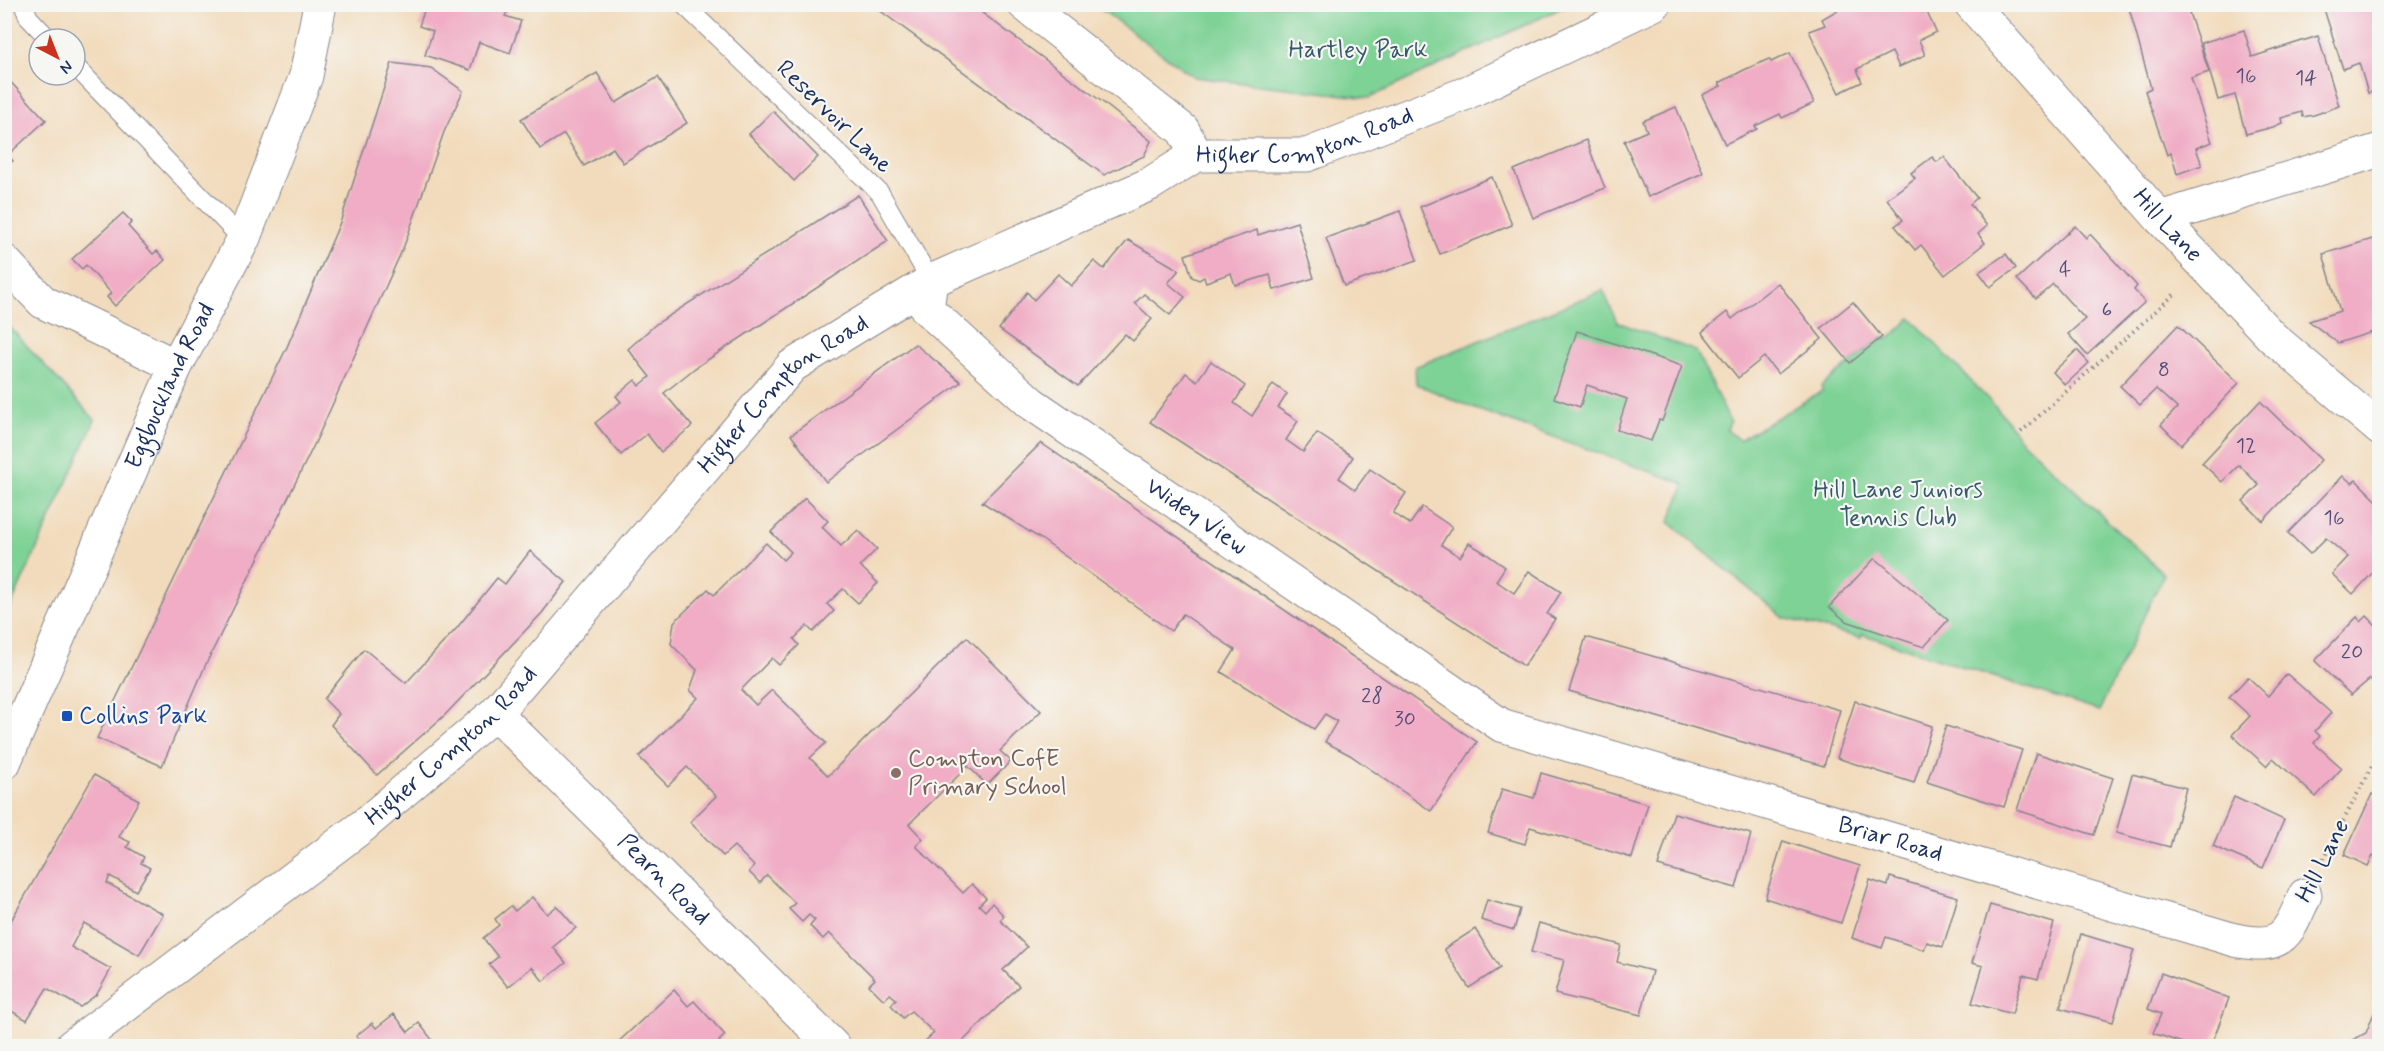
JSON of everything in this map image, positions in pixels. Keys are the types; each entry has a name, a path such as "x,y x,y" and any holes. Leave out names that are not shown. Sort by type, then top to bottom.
{"street":[{"name":"Eggbuckland Road","path":"4,763 176,366 243,240 306,76 320,4"},
{"path":"1024,4 1183,130 1196,155"},
{"name":"Higher Compton Road","path":"72,1047 364,825 495,714 792,366 931,281 1150,184 1196,155 1307,155 1464,94 1653,4"},
{"name":"Hill Lane","path":"1971,4 2160,218 2272,337 2379,429"},
{"path":"2160,218 2379,150"},
{"path":"4,261 43,302 176,366"},
{"name":"Widey View","path":"931,281 927,309 1031,403 1501,725"},
{"name":"Pearn Road","path":"495,714 832,1047"},
{"name":"Briar Road","path":"1501,725 2235,940 2262,945 2280,939"},
{"name":"Hill Lane","path":"2280,939 2291,926 2306,895"}],"lane":[{"path":"23,4 29,18 38,27"},
{"name":"Reservoir Lane","path":"683,4 880,193 931,281"},
{"path":"87,78 243,240"}],"path":[{"path":"1288,4 1296,7 1306,4"},
{"path":"2021,432 2206,266"},
{"name":"Hill Lane","path":"2306,895 2379,750"}],"green space":[{"name":"Hartley Park","path":"1095,5 1568,5 1369,98 1194,77"},
{"name":"Hill Lane Juniors Tennis Club","path":"1603,290 1617,322 1696,351 1730,422 1727,430 1739,440 1822,391 1822,386 1882,337 1889,339 1911,318 2006,418 2017,436 2164,574 2099,711 1862,634 1861,638 1784,618 1669,522 1685,484 1473,408 1416,384 1415,367"},
{"path":"5,322 95,420 5,619"}],"building":[{"path":"871,4 970,4 1151,141 1144,156 1104,175"},
{"path":"1848,4 1921,4 1923,12 1926,10 1936,32 1919,40 1925,55 1899,67 1892,52 1857,69 1862,82 1839,93 1809,31 1825,25 1822,19"},
{"path":"2128,4 2186,4 2209,72 2191,78 2212,142 2196,148 2202,165 2177,174 2171,153 2167,155 2145,91 2151,88"},
{"path":"2328,4 2379,4 2379,90 2368,93 2359,63 2343,69 2323,6"},
{"path":"426,5 511,5 505,16 521,21 510,53 479,42 470,70 425,55 433,31 419,26"},
{"path":"2244,30 2252,57 2318,36 2339,106 2314,115 2303,117 2302,112 2281,118 2282,123 2246,134 2235,95 2218,100 2201,43"},
{"path":"1790,53 1814,103 1782,118 1780,114 1755,126 1757,129 1725,144 1702,95 1721,86 1719,83 1744,70 1769,59 1771,62"},
{"path":"392,63 431,68 463,91 444,132 404,246 316,441 206,664 162,766 97,738 287,347 341,220"},
{"path":"597,73 616,103 658,77 687,123 623,163 613,148 584,166 564,134 540,149 521,119"},
{"path":"4,75 46,120 8,155 13,161 4,168"},
{"path":"1676,107 1703,173 1648,197 1624,141 1647,131 1643,121"},
{"path":"773,111 818,157 794,181 749,134"},
{"path":"1586,140 1605,188 1533,218 1514,170"},
{"path":"1932,157 1937,162 1944,157 1977,198 1970,204 1987,226 1978,234 1985,243 1945,275 1921,245 1915,250 1895,226 1903,220 1887,199 1915,178 1911,173"},
{"path":"1492,177 1512,225 1440,254 1420,207"},
{"path":"858,195 888,241 695,368 664,393 692,426 661,452 647,434 621,455 595,423 621,402 616,396 635,380 639,386 650,377 628,349 656,324"},
{"path":"1400,211 1417,260 1344,286 1326,238"},
{"path":"123,213 132,222 128,226 153,254 157,251 165,260 115,306 107,297 111,293 86,265 82,269 72,259"},
{"path":"1297,222 1314,278 1274,290 1270,275 1235,285 1231,273 1206,282 1204,277 1199,280 1192,277 1185,255 1257,230 1258,235"},
{"path":"2075,226 2086,238 2090,234 2137,286 2134,290 2145,302 2087,355 2068,334 2085,319 2053,284 2036,299 2017,279"},
{"path":"2379,237 2379,330 2338,343 2309,321 2340,311 2323,254"},
{"path":"1128,240 1179,270 1168,283 1185,297 1170,315 1144,294 1135,303 1152,319 1133,341 1125,334 1078,386 999,329 1027,292 1034,300 1058,274 1071,286 1094,261 1104,269"},
{"path":"2006,254 2016,268 1990,287 1979,272"},
{"path":"1778,283 1822,339 1778,374 1764,357 1738,378 1702,332 1727,312 1732,319"},
{"path":"1853,302 1882,337 1850,363 1821,328"},
{"path":"2178,325 2239,383 2181,445 2161,425 2177,408 2156,389 2140,405 2120,386"},
{"path":"1577,331 1682,366 1662,421 1659,420 1651,441 1617,430 1627,399 1587,385 1580,407 1554,398"},
{"path":"915,344 961,382 826,482 791,435"},
{"path":"2077,350 2089,363 2065,385 2053,372"},
{"path":"1211,361 1245,386 1234,403 1252,416 1273,384 1287,394 1278,408 1298,421 1286,440 1303,452 1317,433 1353,457 1339,478 1355,490 1370,469 1406,493 1393,513 1410,524 1422,507 1452,527 1441,545 1460,557 1469,543 1485,553 1505,567 1496,581 1514,593 1529,571 1561,592 1547,614 1555,619 1524,666 1150,422 1186,373 1197,381"},
{"path":"2260,401 2321,460 2263,521 2243,501 2259,485 2239,465 2222,482 2202,463"},
{"path":"1041,443 1477,742 1431,811 1350,755 1325,742 1337,721 1325,714 1314,729 1221,672 1235,650 1183,614 1171,631 1041,539 982,502"},
{"path":"2343,476 2352,483 2356,480 2379,503 2379,566 2353,594 2332,574 2348,557 2326,538 2310,554 2288,533"},
{"path":"805,498 828,521 822,527 841,546 858,530 877,549 860,566 878,583 858,603 843,589 827,604 834,611 813,632 807,626 794,639 799,645 779,665 772,658 741,690 756,705 772,690 826,743 810,758 828,776 967,637 1041,711 1000,751 1011,761 987,785 968,766 909,824 923,839 916,846 963,893 972,884 986,898 979,905 985,911 992,903 1004,916 1000,920 1027,947 1003,970 1019,986 958,1046 920,1046 934,1033 911,1011 903,1018 891,1005 896,999 890,994 884,1000 869,985 875,979 829,933 823,939 810,926 815,920 809,915 802,922 789,909 795,903 767,875 760,883 749,872 754,866 734,846 723,856 690,822 716,796 687,767 668,786 639,757 698,698 690,690 697,670 671,644 674,622 708,589 714,595 766,543 783,560 791,552 771,532"},
{"path":"530,551 566,582 542,613 445,715 377,775 331,725 339,714 324,699 364,649 406,683 456,629 497,578 505,584"},
{"path":"1875,558 1948,620 1924,647 1846,621 1829,607"},
{"path":"2367,616 2379,628 2379,635 2375,640 2379,644 2379,687 2370,679 2351,695 2315,661 2357,617 2361,622"},
{"path":"1586,637 1840,710 1824,766 1569,691"},
{"path":"2287,674 2331,713 2315,731 2320,736 2314,743 2342,768 2316,797 2273,758 2266,766 2232,735 2250,716 2229,697 2248,677 2268,696"},
{"path":"1855,701 1932,726 1914,783 1837,758"},
{"path":"1946,726 2022,750 2004,807 1927,782"},
{"path":"2036,753 2113,778 2094,835 2017,810"},
{"path":"1541,773 1648,804 1632,858 1530,827 1525,844 1488,833 1502,789 1534,798"},
{"path":"2132,774 2186,788 2170,847 2116,833"},
{"path":"94,775 139,800 119,837 130,842 127,847 144,857 141,863 150,868 136,891 110,876 107,883 163,914 139,955 84,923 71,947 111,969 97,994 80,1007 47,988 27,1020 4,1007 4,933"},
{"path":"2372,794 2379,797 2379,859 2373,856 2368,866 2344,855"},
{"path":"2234,797 2284,820 2263,868 2213,846"},
{"path":"1674,813 1751,834 1736,888 1658,866"},
{"path":"1783,841 1860,866 1841,923 1765,898"},
{"path":"1890,877 1958,897 1943,947 1927,942 1924,950 1886,937 1882,948 1852,938 1870,880 1888,886"},
{"path":"532,897 547,914 557,906 576,928 553,947 566,963 543,981 532,967 508,987 489,964 498,957 483,938 499,925 495,919 511,906 515,911"},
{"path":"1487,900 1520,909 1514,930 1481,920"},
{"path":"1990,905 2054,923 2038,979 2023,975 2012,1014 1972,1003 1983,966 1972,963"},
{"path":"1539,923 1621,945 1617,962 1652,971 1641,1015 1555,994 1564,960 1531,952"},
{"path":"1475,929 1500,968 1469,988 1444,949"},
{"path":"2081,934 2134,950 2113,1022 2060,1008"},
{"path":"2161,973 2229,998 2211,1046 2191,1046 2153,1033 2161,1014 2148,1009"},
{"path":"674,990 688,1006 694,1001 725,1035 719,1041 724,1046 614,1046"},
{"path":"2374,1013 2379,1015 2379,1046 2341,1046 2366,1033"},
{"path":"394,1014 408,1032 419,1023 437,1046 355,1046 361,1042 356,1036 372,1023 376,1028"}],"place":[{"name":"Collins Park","path":"67,716"},
{"name":"Compton CofE Primary School","path":"896,773"}]}
